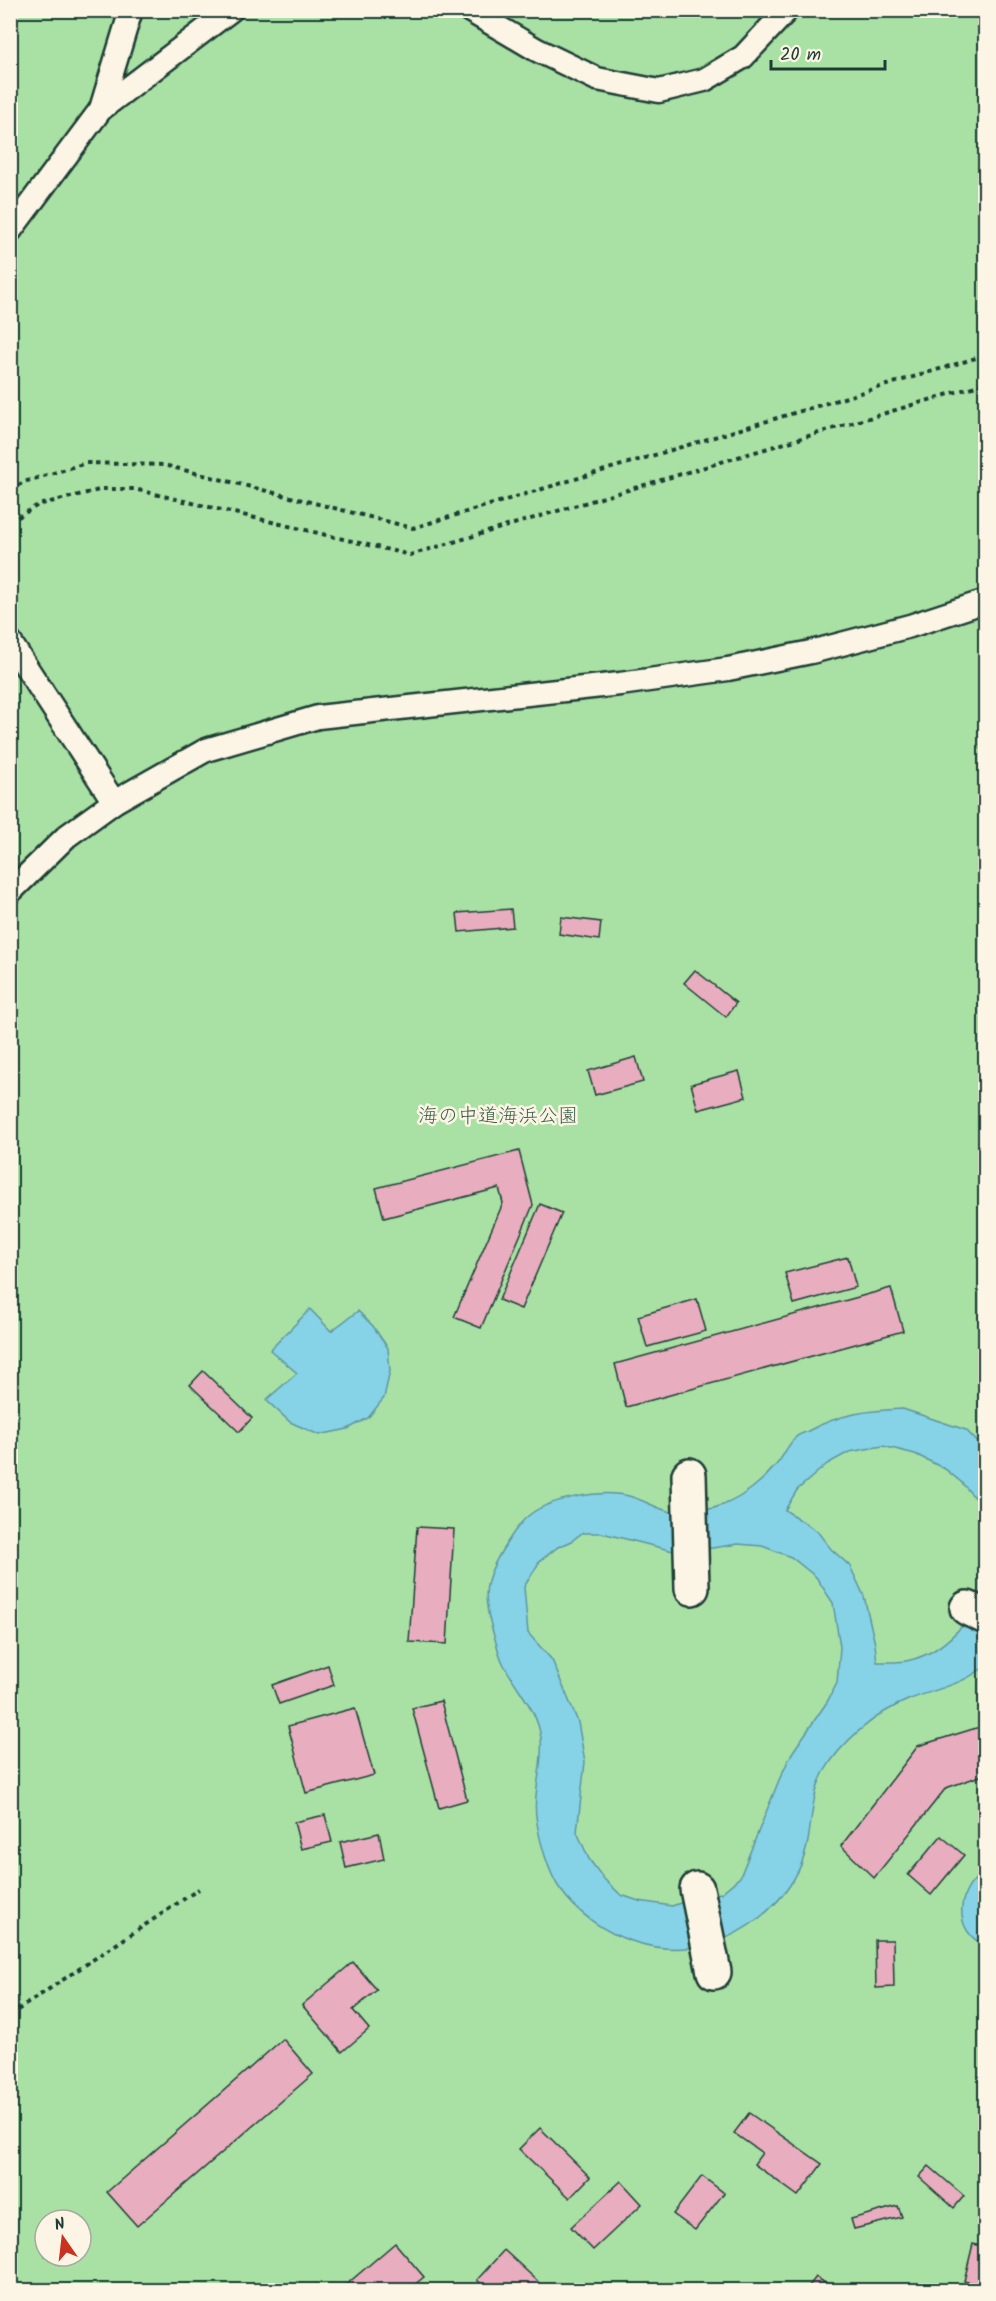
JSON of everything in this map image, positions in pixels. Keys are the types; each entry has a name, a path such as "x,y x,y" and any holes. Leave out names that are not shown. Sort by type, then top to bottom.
{"street":[{"path":"688,1487 691,1577"},
{"path":"699,1896 713,1964"}],"lane":[{"path":"100,109 131,10"},
{"path":"10,231 100,109 231,10"},
{"path":"469,10 537,50 597,79 659,91 705,80 743,57 787,10"},
{"path":"10,892 67,836 114,802 206,750 318,717 620,684 728,669 811,652 910,626 986,601"},
{"path":"10,642 114,802"}],"path":[{"path":"10,490 24,482 86,463 164,465 413,528 986,355"},
{"path":"10,522 38,506 103,489 134,489 410,555 986,383"},
{"path":"10,2015 199,1889"}],"green space":[{"name":"海の中道海浜公園","path":"10,11 985,11 985,2290 11,2290"}],"water":[{"path":"310,1309 331,1331 358,1311 373,1326 388,1348 390,1371 384,1398 368,1418 348,1429 319,1435 290,1422 266,1400 297,1373 270,1350"},
{"path":"903,1409 966,1430 985,1450 985,1526 980,1504 961,1482 945,1469 915,1454 883,1446 849,1452 827,1464 797,1490 785,1510 817,1531 831,1549 850,1566 864,1596 877,1662 910,1660 946,1642 966,1621 981,1597 985,1585 985,1666 967,1678 896,1706 860,1730 840,1750 820,1780 813,1806 808,1841 797,1873 778,1900 753,1922 724,1939 702,1946 679,1948 656,1947 634,1942 612,1933 575,1906 560,1889 549,1867 538,1831 536,1813 536,1792 541,1759 539,1727 531,1708 502,1660 494,1636 486,1599 486,1588 492,1568 513,1533 525,1519 549,1504 577,1497 618,1494 676,1513 714,1508 739,1497 759,1483 799,1435 843,1417","holes":["582,1533 602,1533 681,1553 738,1544 762,1546 791,1557 816,1577 833,1603 840,1647 837,1683 827,1702 792,1753 740,1877 721,1893 700,1896 672,1906 639,1901 621,1895 603,1878 589,1859 577,1832 585,1762 578,1722 552,1660 528,1633 524,1587 540,1561"]},
{"path":"985,1872 985,1945 974,1939 967,1930 962,1910 968,1888"}],"building":[{"path":"511,909 513,927 459,932 457,913"},
{"path":"561,917 601,922 599,940 559,934"},
{"path":"695,970 736,1003 726,1017 684,983"},
{"path":"636,1057 643,1082 595,1095 588,1071"},
{"path":"739,1071 746,1097 698,1110 691,1084"},
{"path":"519,1151 533,1205 481,1328 454,1317 503,1203 499,1188 384,1218 376,1188"},
{"path":"540,1204 562,1213 521,1309 499,1300"},
{"path":"848,1257 856,1287 794,1304 785,1273"},
{"path":"891,1288 903,1331 626,1407 615,1364"},
{"path":"697,1299 706,1331 647,1347 638,1316"},
{"path":"986,1329 986,1343 979,1340"},
{"path":"203,1371 252,1418 239,1432 190,1385"},
{"path":"417,1527 454,1529 447,1644 409,1642"},
{"path":"328,1665 334,1685 279,1704 272,1685"},
{"path":"441,1701 467,1800 439,1808 412,1708"},
{"path":"355,1708 374,1775 306,1793 288,1726"},
{"path":"986,1725 986,1774 946,1788 874,1878 841,1846 918,1746"},
{"path":"325,1815 332,1842 301,1849 294,1822"},
{"path":"379,1833 384,1859 346,1868 340,1842"},
{"path":"941,1836 964,1855 931,1895 908,1875"},
{"path":"875,1940 893,1940 894,1987 876,1988"},
{"path":"353,1962 377,1990 353,2010 369,2029 342,2052 302,2005"},
{"path":"283,2039 313,2074 137,2226 107,2192"},
{"path":"749,2113 822,2164 798,2196 754,2164 762,2153 734,2133"},
{"path":"540,2128 590,2177 570,2198 519,2149"},
{"path":"929,2166 964,2196 954,2208 919,2177"},
{"path":"702,2176 724,2193 695,2230 673,2214"},
{"path":"621,2181 642,2204 593,2250 571,2227"},
{"path":"898,2206 902,2217 854,2229 851,2219"},
{"path":"395,2243 424,2277 408,2290 340,2290"},
{"path":"973,2244 986,2247 986,2287 964,2281"},
{"path":"504,2250 543,2286 539,2290 489,2290 477,2280"},
{"path":"816,2277 836,2290 806,2290"}]}
